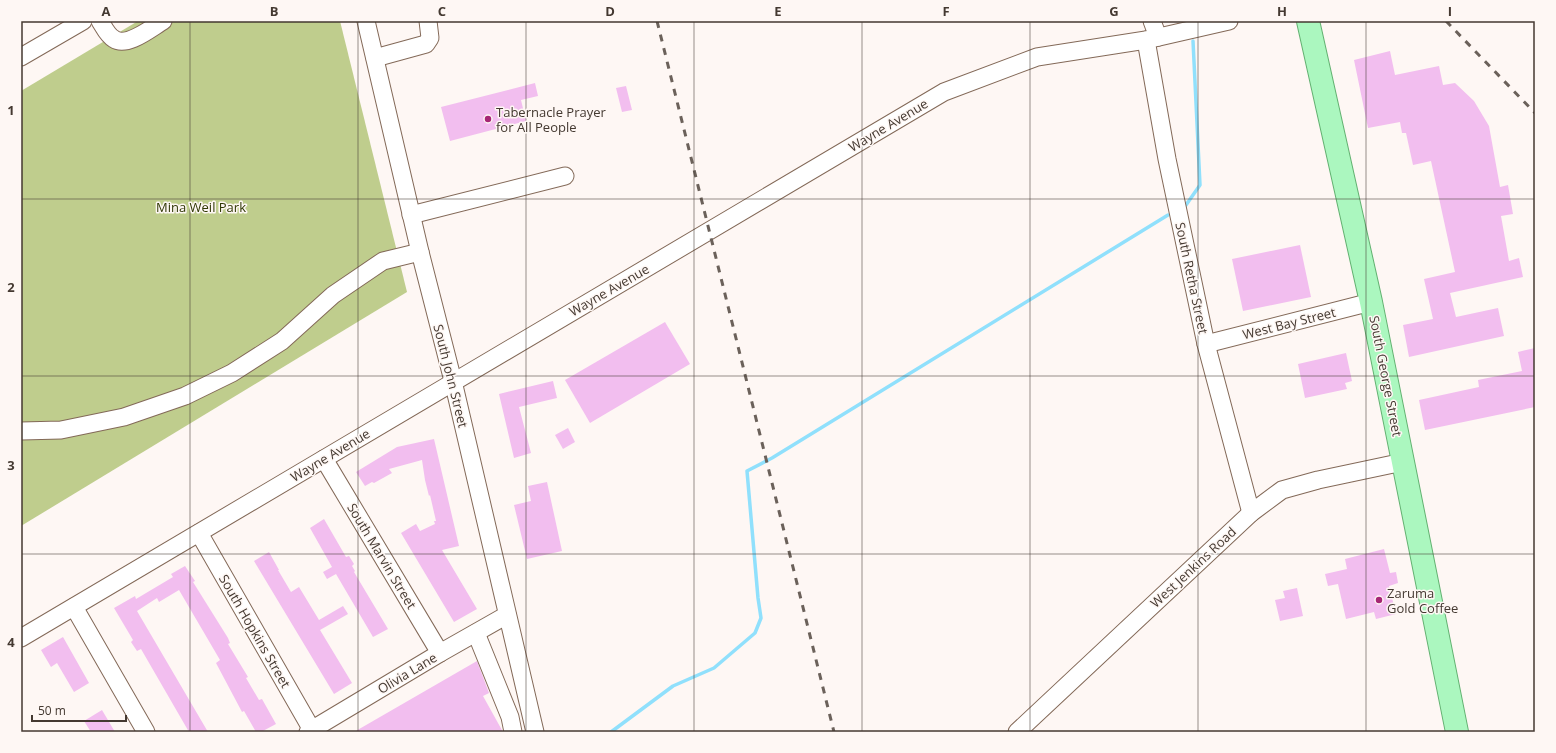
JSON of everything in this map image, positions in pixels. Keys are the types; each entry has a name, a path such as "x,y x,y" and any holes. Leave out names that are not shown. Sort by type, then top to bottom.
{"main road":[{"name":"South George Street","path":"1308,21 1371,302 1457,732"}],"street":[{"path":"21,57 83,21"},
{"path":"100,21 107,33 113,39 120,42 126,42 163,21"},
{"name":"South John Street","path":"366,21 411,215 453,381 535,732"},
{"path":"375,58 426,44 430,38 428,21"},
{"name":"South Retha Street","path":"1152,21 1152,38 1167,159 1206,344 1251,513"},
{"name":"Wayne Avenue","path":"21,638 453,381 944,92 1037,57 1152,38 1229,21"},
{"path":"411,215 565,176"},
{"path":"21,431 61,430 117,419 186,396 232,373 282,341 333,295 383,261 420,252"},
{"name":"West Bay Street","path":"1206,344 1371,302"},
{"name":"South Marvin Street","path":"324,459 440,653"},
{"name":"West Jenkins Road","path":"1017,732 1251,513 1282,490 1318,480 1402,462"},
{"name":"South Hopkins Street","path":"199,533 310,731"},
{"path":"74,607 146,732"},
{"name":"Olivia Lane","path":"310,731 440,653 476,634 507,615"},
{"path":"476,634 510,717 513,732"}],"green space":[{"name":"Mina Weil Park","path":"138,21 340,21 407,292 21,526 21,91"}],"building":[{"path":"1390,51 1395,75 1439,66 1443,85 1455,83 1474,101 1489,126 1500,187 1508,185 1513,214 1501,216 1509,261 1519,258 1523,277 1450,293 1456,317 1498,308 1504,336 1409,357 1403,325 1433,319 1424,279 1455,272 1431,161 1413,165 1406,133 1402,133 1400,122 1368,128 1354,60"},
{"path":"535,83 538,96 521,100 526,121 450,141 441,107"},
{"path":"626,86 632,110 622,112 616,88"},
{"path":"1300,245 1311,297 1243,311 1232,259"},
{"path":"665,322 690,364 590,423 565,380"},
{"path":"1535,348 1535,407 1425,430 1419,400 1479,387 1478,380 1522,371 1518,352"},
{"path":"1346,353 1352,381 1345,383 1347,389 1305,398 1298,364"},
{"path":"553,381 557,398 519,407 531,453 514,458 499,394"},
{"path":"568,428 575,442 563,449 555,435"},
{"path":"434,439 459,546 442,550 477,609 454,622 401,533 416,524 420,531 435,524 434,521 436,521 425,480 422,460 389,469 392,473 374,483 372,482 365,486 356,472 397,447"},
{"path":"547,482 562,551 527,559 514,505 531,501 528,486"},
{"path":"324,519 346,557 349,556 354,564 352,566 355,571 354,572 388,629 373,637 336,574 327,579 323,572 332,567 310,528"},
{"path":"1384,549 1390,573 1396,572 1398,583 1389,586 1396,614 1376,619 1374,612 1346,619 1338,584 1328,586 1325,574 1347,569 1345,559"},
{"path":"269,552 291,592 299,587 319,620 343,606 348,614 320,630 352,683 334,694 254,561"},
{"path":"185,566 195,581 193,582 228,638 230,643 228,644 248,677 246,678 259,700 262,699 276,724 261,732 256,732 244,711 242,712 216,663 220,660 179,590 159,602 157,598 137,611 208,732 189,732 141,649 137,651 131,642 133,640 114,608 135,596 136,599 173,577 171,574"},
{"path":"1297,588 1303,616 1280,621 1275,600 1285,598 1283,591"},
{"path":"63,637 89,683 74,692 57,663 51,667 41,650"},
{"path":"477,661 489,693 483,696 503,732 354,732"},
{"path":"102,710 115,732 91,732 84,721"}],"waterway":[{"path":"1186,205 1200,185 1193,41"},
{"path":"611,732 673,686 714,668 755,633 761,618 747,471 772,458 1168,215"}],"railway":[{"path":"657,21 834,732"},
{"path":"1446,21 1535,113"}],"place":[{"name":"Tabernacle Prayer for All People","path":"488,119"},
{"name":"Zaruma Gold Coffee","path":"1379,600"}]}
